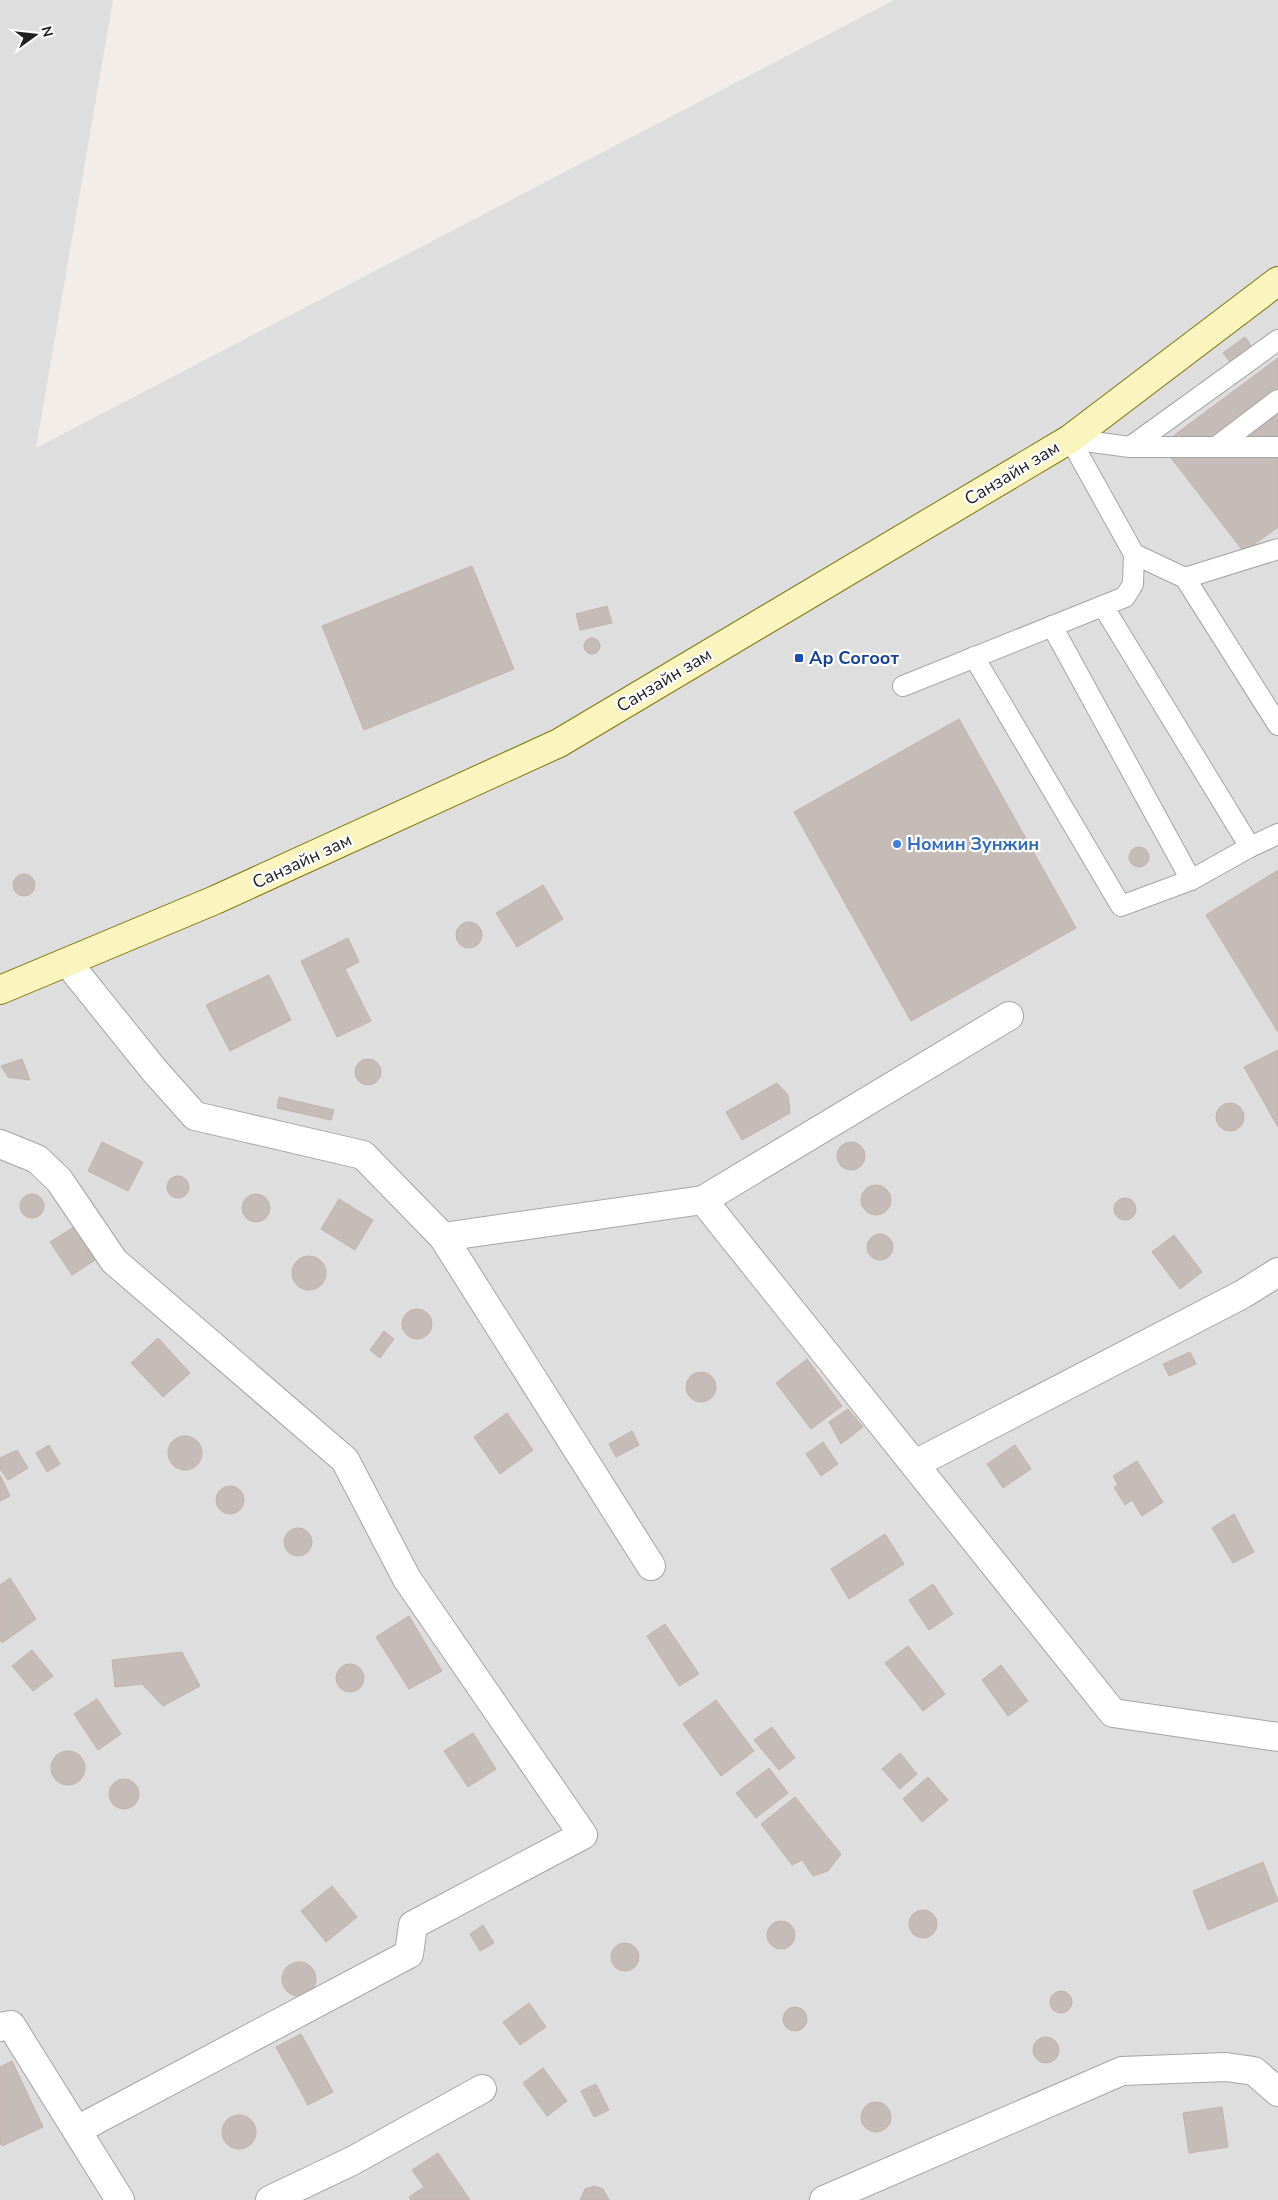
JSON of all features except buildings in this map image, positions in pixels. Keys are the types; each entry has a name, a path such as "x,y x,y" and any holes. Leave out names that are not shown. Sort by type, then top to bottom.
{"main road":[{"name":"Санзайн зам","path":"0,990 215,900 559,743 1070,439 1278,281"}],"street":[{"path":"68,962 154,1070 195,1116 363,1155 443,1237 651,1566"},
{"path":"443,1237 702,1200 1009,1016"},
{"path":"0,1144 37,1159 59,1180 114,1261 345,1460 407,1579 583,1835 413,1925 408,1954 77,2130"},
{"path":"702,1200 1113,1713 1278,1737"},
{"path":"915,1464 1243,1294 1278,1272"},
{"path":"0,2027 11,2025 120,2200"},
{"path":"824,2200 1122,2071 1226,2067 1254,2071 1278,2092"},
{"path":"270,2200 352,2161 482,2089"}],"lane":[{"path":"1130,447 1278,340"},
{"path":"1216,447 1278,400"},
{"path":"1070,439 1130,447 1278,447"},
{"path":"903,686 1125,597 1133,584 1134,554 1070,439"},
{"path":"1184,578 1278,549"},
{"path":"1134,554 1184,578 1278,725"},
{"path":"1103,606 1250,847"},
{"path":"1052,626 1191,880"},
{"path":"974,657 1121,906 1191,880 1250,847 1278,834"}],"shaded area":[{"path":"0,0 113,0 36,448 894,0 1278,0 1278,2200 0,2200"}],"place":[{"name":"Ар Согоот","path":"799,658"},
{"name":"Номин Зунжин","path":"897,844"}]}
